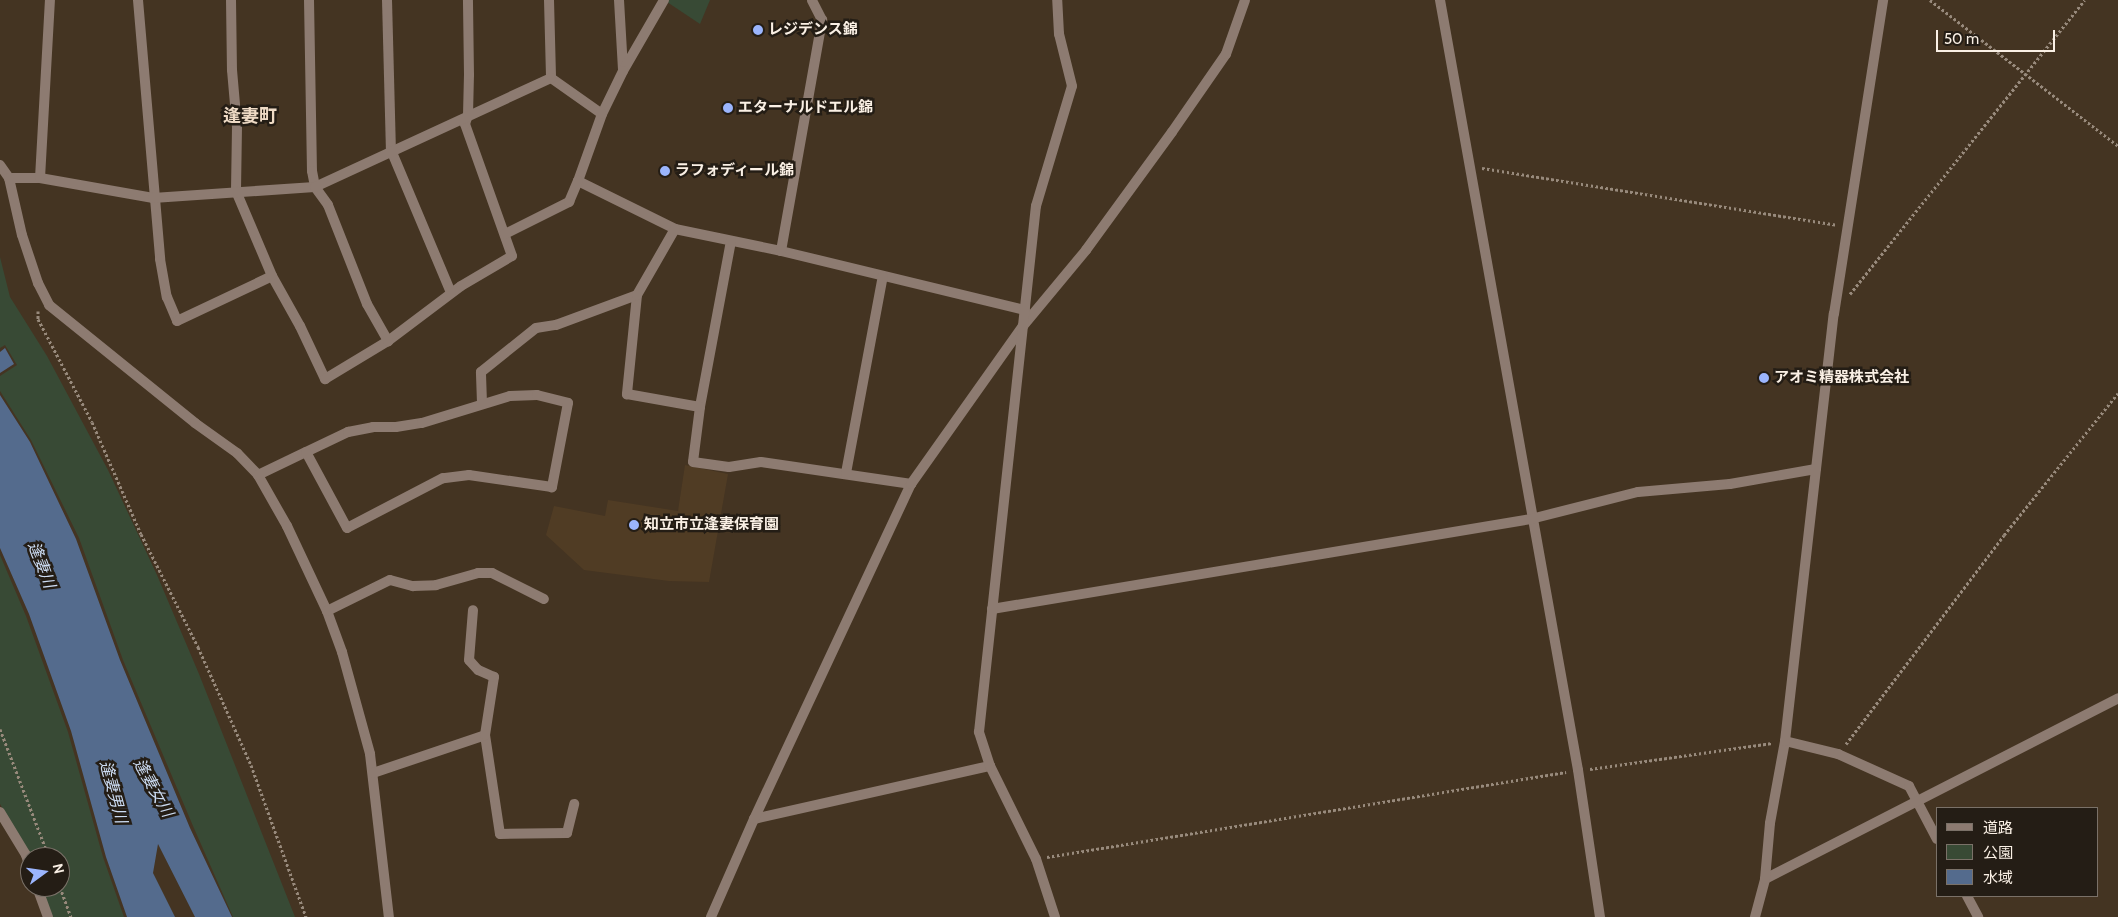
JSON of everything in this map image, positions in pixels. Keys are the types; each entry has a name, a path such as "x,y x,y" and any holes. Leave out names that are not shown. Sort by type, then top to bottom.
{"street":[{"path":"40,178 50,0"},
{"path":"138,0 153,198 167,297 178,320 272,276"},
{"path":"231,0 232,70 237,127 236,191 272,276 300,326 325,379 388,341 451,293 512,256 465,124 468,115 468,0"},
{"path":"309,0 312,171 315,187 328,205 367,304 388,341"},
{"path":"387,0 391,150 451,293"},
{"path":"549,0 552,78"},
{"path":"619,0 623,71"},
{"path":"504,234 569,202 602,114 623,71 664,0"},
{"path":"781,251 822,20 812,0"},
{"path":"1055,917 1036,859 990,766 979,732 1036,206 1072,86 1059,34 1057,0"},
{"path":"711,917 754,819 910,484 1023,326 1086,250 1226,54 1245,0"},
{"path":"1440,0 1531,519 1578,770 1600,917"},
{"path":"1755,917 1765,879 1770,823 1785,741 1834,314 1882,0"},
{"path":"9,178 40,178 153,198 315,187 391,150 552,78"},
{"path":"552,78 602,114"},
{"path":"0,165 9,178 22,235 38,283 49,305 195,423 237,454 258,475 287,526 327,611 354,693 373,773 389,917"},
{"path":"578,181 675,229 781,251 1025,310"},
{"path":"675,229 637,295 627,394 700,407"},
{"path":"731,241 700,407 693,462 729,467 761,462 846,473 910,484"},
{"path":"846,473 883,276"},
{"path":"482,403 481,372 536,328 564,323 637,295"},
{"path":"258,475 306,452 348,432 373,427 396,427 422,423 482,403 510,396 537,395 568,402 552,487 469,475 443,478 347,528 306,452"},
{"path":"992,610 1531,519 1638,492 1730,484 1816,469"},
{"path":"327,611 390,580 413,586 436,585 478,573 492,573 544,599"},
{"path":"473,610 470,660 478,670 494,677 485,735 500,834 567,834 574,804"},
{"path":"1765,879 2118,698"},
{"path":"373,773 485,735"},
{"path":"1785,741 1838,754 1908,786 1936,837"},
{"path":"754,819 990,766"},
{"path":"0,812 21,847"},
{"path":"41,897 48,917"},
{"path":"1967,897 1978,917"}],"path":[{"path":"1930,0 2118,146"},
{"path":"1834,314 2085,0"},
{"path":"1469,166 1848,228"},
{"path":"38,310 38,319 92,422 141,534 198,647 251,765 306,917"},
{"path":"1838,754 2004,535 2118,393"},
{"path":"0,729 45,847"},
{"path":"1036,859 1578,770 1785,741"},
{"path":"64,897 71,917"}],"shaded area":[{"name":"知立市立逢妻保育園","path":"685,465 728,474 709,582 669,581 584,570 546,535 554,506 605,516 608,500 678,511"}],"green space":[{"path":"668,0 710,0 700,24 667,2"},
{"path":"0,257 10,297 47,356 108,470 157,575 199,674 295,917 233,917 123,660 79,538 31,440 0,391 0,376 17,365 5,345 0,348"},
{"path":"0,555 26,616 68,732 103,857 124,917 52,917 45,897 70,897 70,847 24,847 0,804"}],"water":[{"path":"5,348 14,364 0,373 0,352"},
{"path":"0,395 30,442 76,539 120,660 190,828 232,917 195,917 158,844 153,873 175,917 127,917 106,857 71,731 29,614 0,548"}],"place":[{"name":"レジデンス錦","path":"758,30"},
{"name":"エターナルドエル錦","path":"728,108"},
{"name":"ラフォディール錦","path":"665,171"},
{"name":"アオミ精器株式会社","path":"1764,378"},
{"name":"知立市立逢妻保育園","path":"634,525"}],"district":[{"name":"逢妻町","path":"250,116"}],"water label":[{"name":"逢妻川","path":"41,565"},
{"name":"逢妻女川","path":"153,788"},
{"name":"逢妻男川","path":"113,792"}]}
